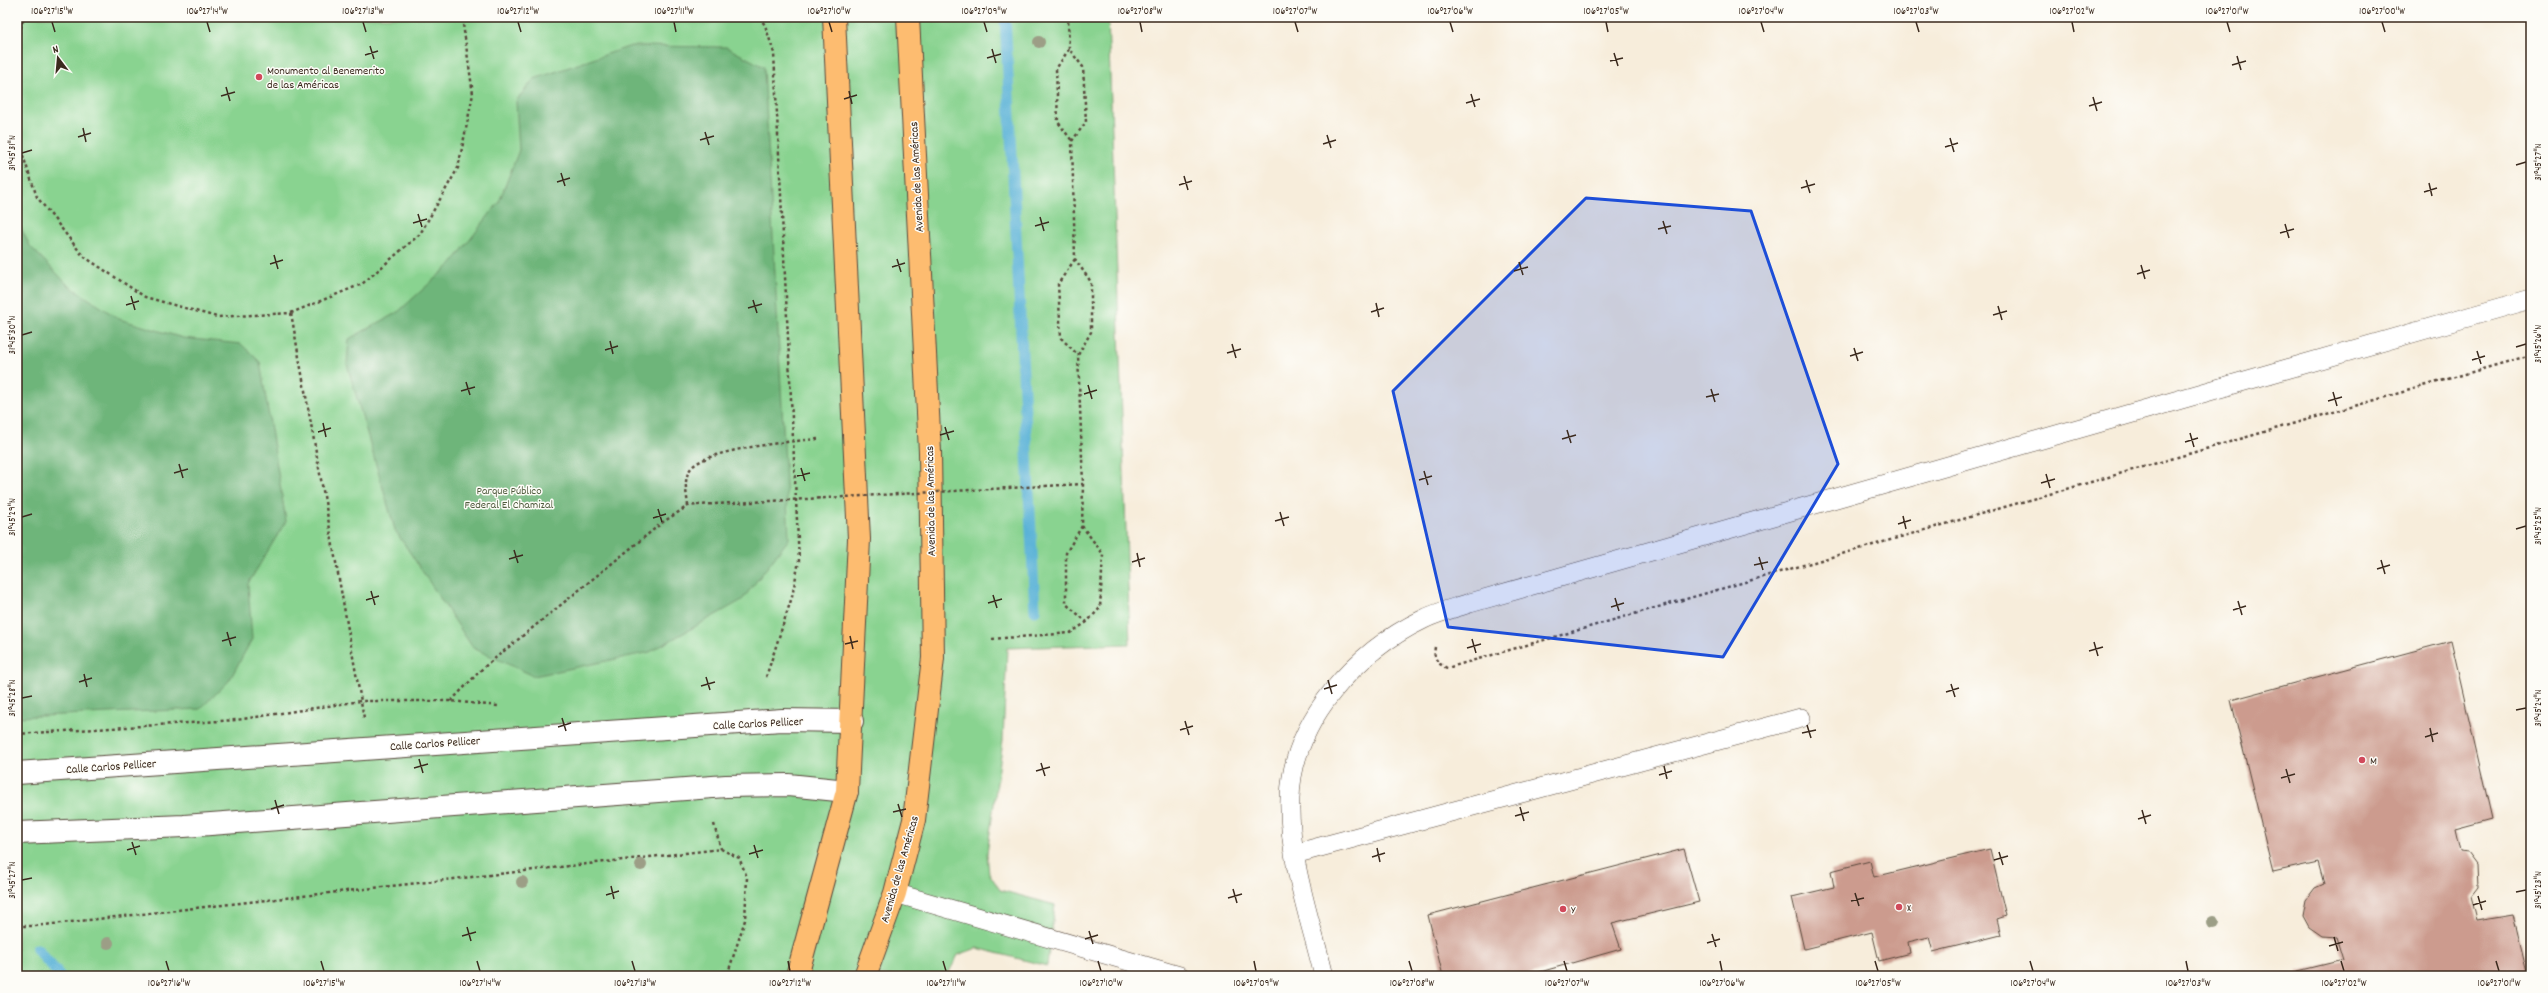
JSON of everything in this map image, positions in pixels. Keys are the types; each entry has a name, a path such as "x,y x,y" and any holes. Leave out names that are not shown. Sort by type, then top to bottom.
{"highway":[{"path":"797,976 847,791 852,721 860,539 834,17"},
{"name":"Avenida de las Américas","path":"865,976 895,893 914,820 933,658 930,452 908,17"}],"street":[{"name":"Calle Carlos Pellicer","path":"17,773 782,720 852,721"},
{"path":"17,833 184,826 726,786 788,785 847,791"}],"lane":[{"path":"1324,976 1294,854 1290,797 1300,745 1319,709 1346,676 1380,645 1424,619 1470,603 2531,299"},
{"path":"1294,854 1801,718"},
{"path":"895,893 1180,976"}],"path":[{"path":"17,40 24,17"},
{"path":"17,138 37,197 83,256 145,297 217,317 291,313 362,284 420,234 458,168 473,94 462,18 466,17"},
{"path":"759,17 765,25 774,53 799,561 792,597 766,677"},
{"path":"1068,17 1069,49 1083,67 1086,122 1072,141"},
{"path":"1069,49 1056,68 1058,122 1072,141 1075,259 1091,282 1091,332 1078,355 1083,484 1082,526 1066,553 1066,604 1087,622"},
{"path":"1075,259 1058,284 1061,338 1078,355"},
{"path":"291,313 361,701 368,748"},
{"path":"1438,643 1435,647 1434,656 1438,664 1447,668 2531,355"},
{"path":"688,506 685,481 692,467 720,454 753,446 818,439"},
{"path":"452,702 483,668 664,522 688,506 1083,484"},
{"path":"992,639 1070,633 1087,622 1100,608 1103,554 1082,526"},
{"path":"17,734 236,720 361,701 452,702 502,707"},
{"path":"714,824 722,849"},
{"path":"17,926 35,926 722,849 739,858 747,877 745,920 727,976"}],"highlighted area":[{"path":"1586,198 1751,211 1838,464 1723,657 1448,627 1393,391"}],"green space":[{"name":"Parque Público Federal El Chamizal","path":"17,17 1108,17 1130,644 1007,648 1003,740 987,854 989,873 1000,890 1055,905 1047,966 977,948 958,955 947,976 17,976"},
{"path":"631,46 726,47 764,67 789,539 742,600 650,652 534,676 473,648 395,530 347,364 349,339 398,312 452,263 499,202 519,150 516,101 534,79"},
{"path":"17,220 30,246 68,285 119,319 183,338 241,344 260,362 286,521 248,584 252,639 229,681 200,709 17,717"}],"building":[{"name":"M","path":"2451,641 2492,819 2455,829 2460,851 2468,852 2477,864 2478,888 2471,897 2477,920 2513,914 2528,976 2299,976 2298,971 2343,960 2336,937 2322,936 2309,927 2303,916 2306,900 2315,888 2324,884 2318,862 2273,872 2231,700"},
{"name":"Y","path":"1684,849 1699,902 1612,923 1621,949 1526,976 1443,976 1428,915"},
{"name":"X","path":"1990,849 2006,916 1997,919 2001,935 1933,952 1929,937 1908,942 1910,953 1879,961 1872,932 1804,949 1792,897 1834,887 1831,871 1870,861 1874,877"}],"waterway":[{"path":"1005,17 1035,611"},
{"path":"37,949 60,976"}],"place":[{"name":"Monumento al Benemerito de las Américas","path":"259,77"},
{"name":"M","path":"2362,760"},
{"name":"X","path":"1899,907"},
{"name":"Y","path":"1563,909"}]}
